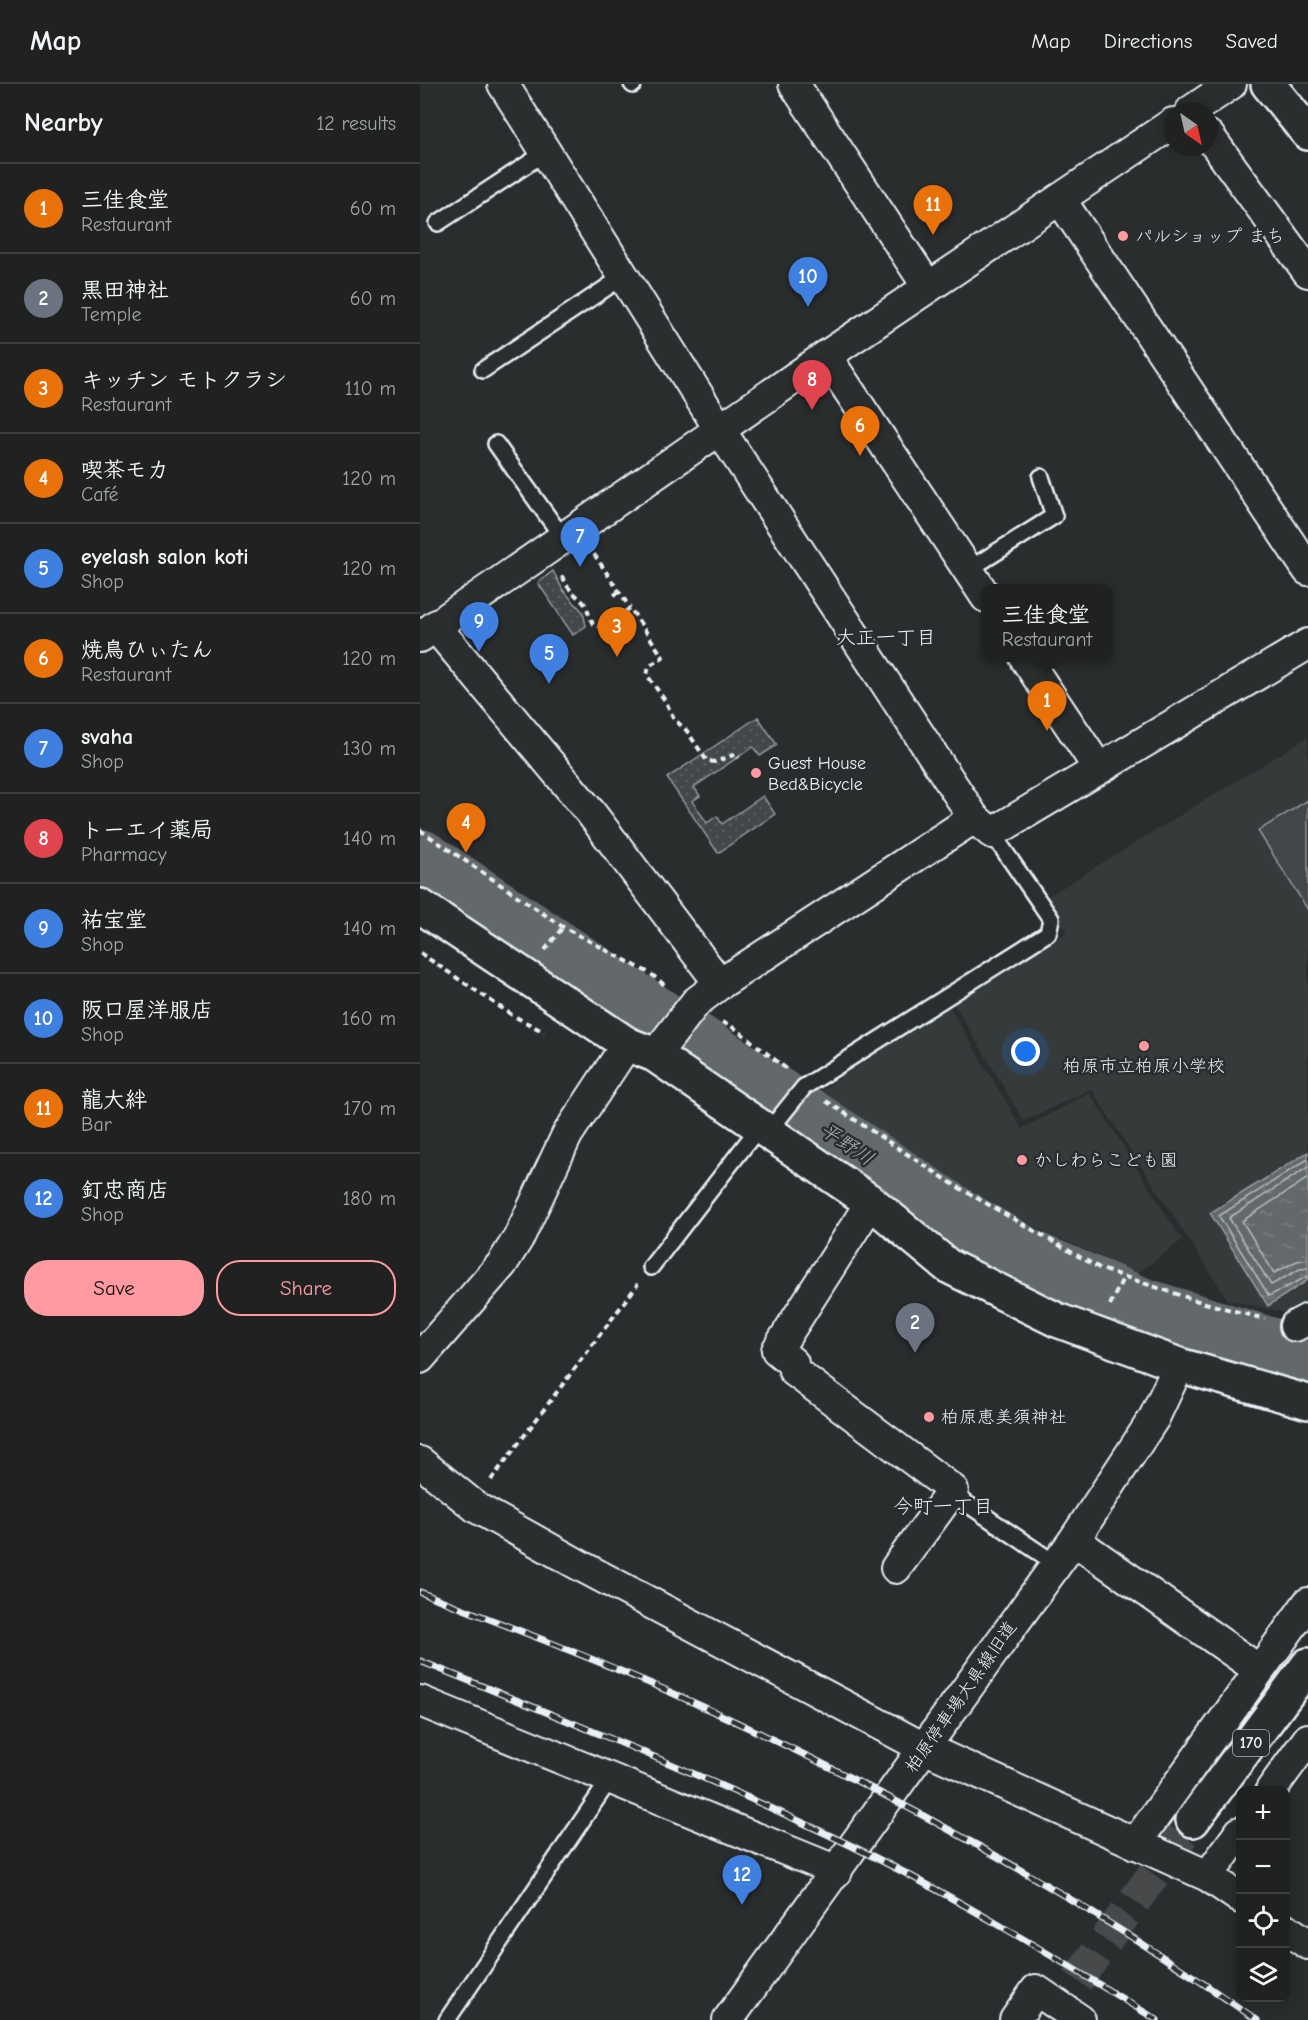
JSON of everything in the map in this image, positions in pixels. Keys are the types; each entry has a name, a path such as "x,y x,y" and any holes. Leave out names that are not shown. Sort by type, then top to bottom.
{"main road":[{"path":"1268,84 1308,133"},
{"path":"420,906 665,1032 769,1124 871,1202 948,1266 1057,1320 1179,1365 1308,1402"},
{"name":"170","path":"1193,1820 1308,1665"}],"street":[{"path":"503,84 720,429 983,826"},
{"path":"794,84 928,287"},
{"path":"1204,102 1231,84"},
{"path":"720,984 591,813 428,632 826,356 1164,129"},
{"path":"1218,148 1308,272"},
{"path":"1060,199 1308,570"},
{"path":"826,356 981,590"},
{"path":"420,1358 502,1264 519,1237 567,1135 665,1032 720,984 983,826 1099,769 1308,644"},
{"path":"1028,662 1099,769"},
{"path":"871,1202 777,1350 793,1363 794,1371 954,1490 896,1568"},
{"name":"柏原停車場大県線旧道","path":"728,2020 1074,1540 1154,1418 1179,1365"},
{"path":"420,1462 473,1505 579,1565 924,1748 1208,1876 1236,1895"},
{"path":"1074,1540 1259,1670"},
{"path":"1135,1844 1308,1603"},
{"path":"420,1701 837,1871"},
{"path":"1275,1786 1308,1739"},
{"path":"1208,1876 1236,1838"},
{"path":"1290,1932 1308,1944"},
{"path":"1014,2020 1036,1990 1080,2020"}],"lane":[{"path":"438,223 546,152"},
{"path":"483,370 624,276"},
{"path":"495,444 570,534"},
{"path":"968,570 1054,516 1041,477"},
{"path":"651,1267 769,1124 806,1086 1048,933 1051,919 983,826"},
{"path":"951,1494 1056,1564"},
{"path":"447,2020 610,1779"}],"path":[{"path":"570,534 619,592 663,657 649,666 647,675 674,719 687,731 707,761 715,762 736,754 739,758"},
{"path":"559,568 565,583 585,605 591,622 597,627 604,626 630,608"},
{"path":"614,595 619,592"},
{"path":"420,830 563,927 651,974 665,1032 736,1029 824,1100 956,1186 1101,1269 1201,1302 1302,1323"},
{"path":"540,958 563,927"},
{"path":"420,953 512,1015 553,1037"},
{"path":"473,1505 651,1267"},
{"path":"1107,1312 1123,1278"}],"shaded area":[{"path":"553,571 563,590 583,612 586,626 573,635 538,583"},
{"path":"758,717 777,745 760,756 753,747 694,787 700,796 692,801 707,823 717,816 722,824 763,796 775,814 718,853 667,778"},
{"name":"柏原市立柏原小学校","path":"1308,737 1308,1304 1291,1314 1228,1300 1091,1089 1024,1121 954,1004 1067,932 1045,898"},
{"path":"1308,800 1308,910 1258,831"},
{"name":"かしわらこども園","path":"949,1006 1022,1129 1090,1093 1182,1240 1138,1273 952,1191 822,1090"}],"water":[{"path":"1308,1152 1308,1280 1268,1306 1210,1213"}],"waterway":[{"name":"平野川","path":"420,859 956,1217 1028,1259 1143,1308 1308,1359"}],"tunnel":[{"path":"1048,2020 1193,1820"}],"railway":[{"path":"420,1592 647,1682 829,1767 976,1844 1048,1886 1119,1929 1257,2020"},
{"path":"420,1661 693,1773 854,1847 969,1908 1157,2020"}],"place":[{"name":"龍大絆","path":"933,235"},
{"name":"パルショップ まち","path":"1123,236"},
{"name":"阪口屋洋服店","path":"808,307"},
{"name":"トーエイ薬局","path":"812,410"},
{"name":"焼鳥ひぃたん","path":"860,456"},
{"name":"svaha","path":"580,567"},
{"name":"祐宝堂","path":"479,652"},
{"name":"キッチン モトクラシ","path":"617,657"},
{"name":"eyelash salon koti","path":"549,684"},
{"name":"三佳食堂","path":"1047,731"},
{"name":"Guest House Bed&Bicycle","path":"756,773"},
{"name":"喫茶モカ","path":"466,853"},
{"name":"柏原市立柏原小学校","path":"1144,1046"},
{"name":"かしわらこども園","path":"1022,1160"},
{"name":"黒田神社","path":"915,1353"},
{"name":"柏原恵美須神社","path":"929,1417"},
{"name":"釘忠商店","path":"742,1905"}],"district":[{"name":"大正一丁目","path":"886,637"},
{"name":"今町一丁目","path":"943,1506"}]}
